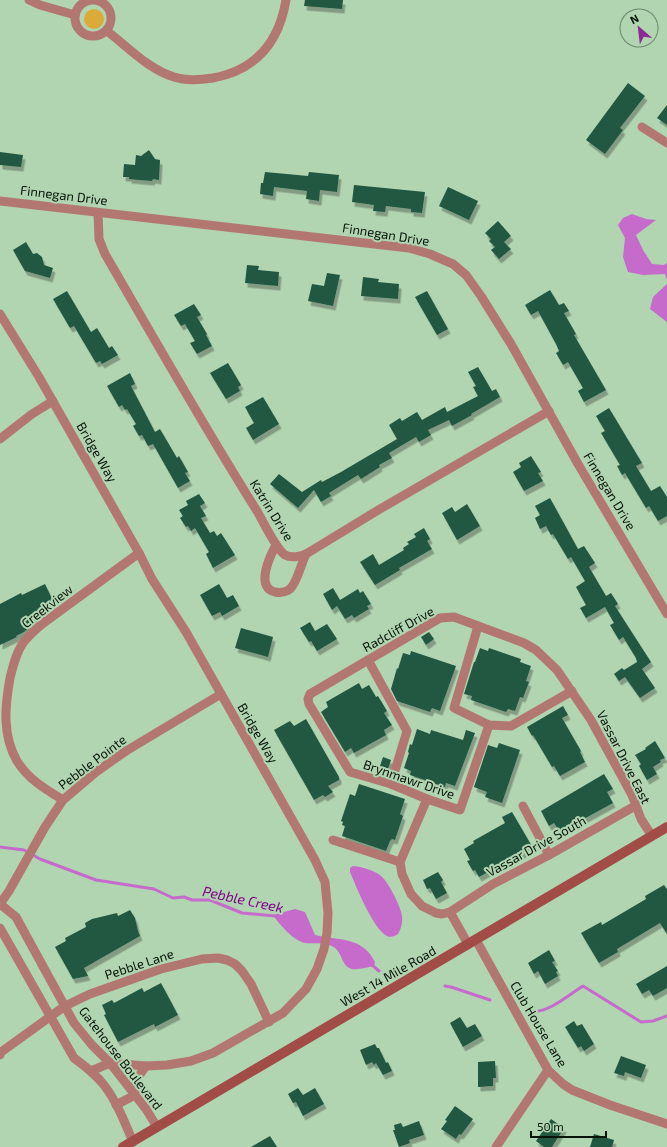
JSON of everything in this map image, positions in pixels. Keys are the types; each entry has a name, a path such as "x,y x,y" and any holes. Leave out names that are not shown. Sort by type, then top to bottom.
{"street":[{"path":"29,0 40,5 75,15"},
{"path":"92,0 104,4 108,8 111,14 111,19 107,31 90,37 85,35 76,26 75,15 81,4 92,0"},
{"path":"107,31 154,68 174,78 202,80 228,76 255,60 269,45 284,15 286,0"},
{"path":"642,127 667,143"},
{"name":"Finnegan Drive","path":"0,201 408,248 430,254 454,264 466,275 481,296 511,344 578,464 667,614"},
{"name":"Katrin Drive","path":"98,213 99,239 105,254 233,473 266,525 276,545 285,555 298,557 306,554 548,410"},
{"name":"Bridge Way","path":"0,314 53,401 152,578 186,632 325,882 328,913 327,933 324,949 317,969 306,989 283,1013 213,1053 191,1061 167,1065 146,1066 110,1063"},
{"path":"0,439 32,414 53,401"},
{"path":"276,545 269,558 265,576 270,590 276,592 285,592 291,588 306,554"},
{"name":"Creekview","path":"63,800 37,783 27,774 17,761 11,748 3,722 12,671 17,655 27,637 42,624 139,553"},
{"name":"Radcliff Drive","path":"350,772 309,704 308,699 310,694 440,618 454,617 524,643 536,650 557,670 572,691"},
{"path":"478,626 454,708 489,725 511,726 572,691"},
{"path":"368,660 408,731 391,784"},
{"name":"Vassar Drive East","path":"572,691 595,727 632,795 641,819 652,836"},
{"name":"Pebble Pointe","path":"0,904 63,800 92,775 126,751 220,694"},
{"name":"Brynmawr Drive","path":"350,772 391,784 427,799 460,810 489,725"},
{"path":"427,799 400,862 402,874 411,894 418,902 436,913 442,914 450,912 472,942"},
{"path":"523,806 550,855"},
{"name":"Vassar Drive South","path":"450,912 492,884 550,855 635,806"},
{"name":"West 14 Mile Road","path":"123,1147 667,827"},
{"path":"333,840 400,862"},
{"name":"Gatehouse Boulevard","path":"0,904 16,917 74,1023 92,1045 110,1063 158,1127"},
{"path":"0,928 74,1058 91,1071 104,1086 116,1105 133,1142"},
{"name":"Club House Lane","path":"472,942 548,1070 572,1090 610,1105 667,1124"},
{"name":"Pebble Lane","path":"0,1055 1,1052 64,1006 101,989 161,969 202,959 224,959 235,964 251,984 269,1022"},
{"path":"91,1071 110,1063"},
{"path":"116,1105 135,1095 136,1080 146,1066"},
{"path":"496,1147 548,1070"}],"shaded area":[{"path":"94,9 101,12 104,19 101,26 94,29 87,26 84,19 87,12"},
{"path":"632,214 646,219 656,220 636,235 652,264 664,265 667,263 667,280 665,274 643,275 628,272 623,257 625,238 618,225 623,218"},
{"path":"667,284 667,322 650,309 653,297"},
{"path":"353,866 366,868 381,876 386,882 400,907 402,923 398,934 388,937 376,925 350,872 350,868"},
{"path":"295,909 305,912 315,935 341,939 357,944 370,954 375,962 374,966 352,969 344,963 338,951 332,946 328,944 305,943 296,939 273,915"}],"building":[{"path":"305,0 343,0 342,9 304,6"},
{"path":"628,83 645,96 620,128 623,130 605,154 586,140"},
{"path":"667,105 667,125 657,118"},
{"path":"149,150 155,159 160,160 159,180 139,180 123,177 124,164 135,165 136,155 141,156"},
{"path":"0,152 23,155 21,167 0,165"},
{"path":"265,172 308,176 309,172 339,175 337,192 320,190 319,201 306,199 307,191 274,187 273,196 260,194 261,183 263,183"},
{"path":"354,185 425,192 422,213 411,212 411,209 386,206 385,212 373,211 374,205 352,202"},
{"path":"448,187 478,201 469,220 439,206"},
{"path":"498,221 511,236 504,242 511,249 499,259 491,250 495,247 489,241 491,239 485,233"},
{"path":"26,242 33,254 37,253 42,257 44,265 53,268 50,278 25,271 13,250"},
{"path":"247,265 259,266 258,270 279,272 278,286 245,283"},
{"path":"327,273 340,275 333,306 308,301 312,284 324,286"},
{"path":"363,277 379,279 378,282 399,284 398,299 361,296"},
{"path":"550,290 559,305 564,303 569,311 564,313 576,334 574,335 606,390 584,402 578,391 583,388 568,362 563,365 556,353 559,351 556,344 538,311 531,315 525,305"},
{"path":"67,291 91,332 97,328 109,348 112,346 118,355 102,364 100,361 96,363 74,326 70,328 53,299"},
{"path":"427,291 448,329 437,335 415,297"},
{"path":"194,304 201,315 197,317 212,346 197,354 190,343 195,341 185,324 181,326 174,315"},
{"path":"228,363 241,385 238,387 240,391 226,399 210,373"},
{"path":"478,367 492,391 496,389 500,397 452,426 449,420 428,430 431,435 419,442 416,437 389,453 392,458 379,465 380,467 361,479 358,475 329,493 331,496 321,502 314,490 298,508 270,484 279,474 302,492 321,480 322,482 341,472 397,439 389,425 400,418 402,421 417,412 422,420 445,407 447,412 478,396 473,387 476,386 468,372"},
{"path":"130,373 135,384 131,386 155,432 160,429 177,458 179,456 188,472 185,473 190,481 178,488 153,444 148,446 142,435 139,436 133,426 136,424 127,409 125,410 122,405 119,407 107,386"},
{"path":"263,397 279,424 253,440 246,428 254,423 245,407"},
{"path":"609,408 642,463 636,466 651,491 660,486 667,497 667,516 658,521 649,506 646,508 625,473 622,475 617,466 620,465 601,433 605,431 596,416"},
{"path":"531,456 541,472 538,473 543,481 524,491 513,472 521,467 519,463"},
{"path":"199,494 205,503 200,506 206,516 201,518 210,533 214,531 217,536 221,533 235,555 213,568 206,554 209,552 195,528 191,531 188,526 186,527 180,518 183,516 179,510 188,505 186,501"},
{"path":"550,498 578,549 584,546 595,563 589,567 606,596 611,593 618,604 615,606 651,662 642,669 655,688 640,698 625,677 619,681 614,674 622,668 624,670 637,662 636,658 623,637 619,640 610,625 614,623 605,607 586,618 580,608 586,605 576,587 585,581 571,557 568,559 553,534 551,535 546,526 540,529 535,518 540,515 535,506"},
{"path":"467,504 480,526 457,540 442,513 452,507 455,512"},
{"path":"424,528 430,539 427,541 432,549 399,568 400,570 375,585 360,562 373,554 379,565 404,550 403,548 409,544 407,542 416,537 414,534"},
{"path":"45,584 54,603 32,614 35,622 24,632 16,636 17,637 0,645 0,604 21,593 22,595"},
{"path":"219,584 227,598 233,595 239,606 222,616 220,612 212,616 200,595"},
{"path":"333,588 340,600 358,589 360,593 363,591 371,604 367,606 369,609 354,618 352,615 345,619 337,606 332,610 323,594"},
{"path":"310,622 315,631 327,624 337,639 317,651 300,628"},
{"path":"241,628 273,637 268,657 235,648"},
{"path":"429,632 434,639 426,645 421,637"},
{"path":"480,648 488,651 489,648 521,659 520,662 531,666 526,681 529,682 523,698 520,697 515,711 508,709 506,712 471,700 472,696 464,694"},
{"path":"411,651 456,666 440,711 432,708 430,712 397,701 391,689 403,653 410,655"},
{"path":"359,683 362,689 369,685 376,697 378,696 387,711 384,713 392,725 384,730 386,735 354,753 351,748 345,752 321,712 328,707 326,702"},
{"path":"563,706 568,715 562,718 581,751 580,752 585,762 560,776 554,766 552,767 527,727"},
{"path":"306,719 339,777 339,780 328,786 333,792 325,797 323,795 314,800 274,730 290,721 294,726"},
{"path":"417,729 430,734 431,730 463,740 466,730 475,733 455,786 446,783 445,787 410,775 411,771 404,768 409,753 410,744 412,745"},
{"path":"655,741 665,758 660,760 661,762 653,767 657,774 647,780 639,766 641,764 635,755 646,749 645,748"},
{"path":"499,743 520,750 502,803 485,797 487,792 474,787 488,745 497,748"},
{"path":"383,757 391,760 388,769 380,766"},
{"path":"604,774 613,789 607,792 613,803 560,832 554,823 549,826 541,811"},
{"path":"359,784 405,799 400,814 403,816 395,840 392,839 390,841 386,851 342,836 345,826 342,825 343,822 341,821 350,794 355,796"},
{"path":"512,812 533,848 479,877 467,861 470,860 464,849 474,843 473,841 505,823 502,817"},
{"path":"438,872 443,880 441,882 447,893 436,899 430,888 427,889 423,880"},
{"path":"664,885 667,889 667,934 660,923 617,949 618,952 599,963 581,933 601,922 602,925 646,899 645,896"},
{"path":"130,910 135,918 140,936 84,968 88,976 73,979 55,947 66,941 65,938 86,927 85,923 92,919 117,913 118,916"},
{"path":"549,950 555,961 552,962 558,971 556,972 558,976 545,984 538,971 534,974 528,963"},
{"path":"667,966 667,988 653,996 649,990 642,994 636,984"},
{"path":"161,983 178,1015 155,1027 154,1024 118,1042 104,1015 106,1014 102,1005 112,1000 114,1003 142,988 144,992"},
{"path":"460,1017 467,1028 475,1024 482,1036 463,1047 450,1023"},
{"path":"574,1021 577,1026 582,1024 594,1044 584,1051 581,1046 578,1048 565,1027"},
{"path":"375,1044 377,1048 379,1048 386,1063 388,1062 392,1071 383,1075 376,1063 374,1065 372,1062 366,1065 360,1050"},
{"path":"621,1056 646,1065 641,1078 625,1072 624,1076 614,1073"},
{"path":"495,1061 496,1078 493,1078 493,1086 478,1087 478,1062"},
{"path":"298,1088 303,1095 315,1088 324,1104 303,1116 296,1102 293,1103 288,1094"},
{"path":"455,1106 473,1119 461,1135 459,1134 456,1139 441,1129 447,1121 445,1120"},
{"path":"551,1119 564,1128 552,1147 544,1147 536,1141"},
{"path":"419,1121 424,1135 409,1140 410,1143 399,1147 393,1130 395,1130 394,1125 401,1123 403,1127"},
{"path":"594,1134 614,1140 612,1147 590,1147"},
{"path":"270,1136 277,1147 251,1147"}],"waterway":[{"name":"Pebble Creek","path":"0,847 24,850 40,859 96,880 154,889 173,898 184,897 192,900 210,900 242,913 275,916"},
{"name":"Pebble Creek","path":"372,965 379,971"},
{"name":"Pebble Creek","path":"445,986 490,1000"},
{"name":"Pebble Creek","path":"534,1012 553,1006 583,986 641,1022 653,1021 667,1016"}]}
